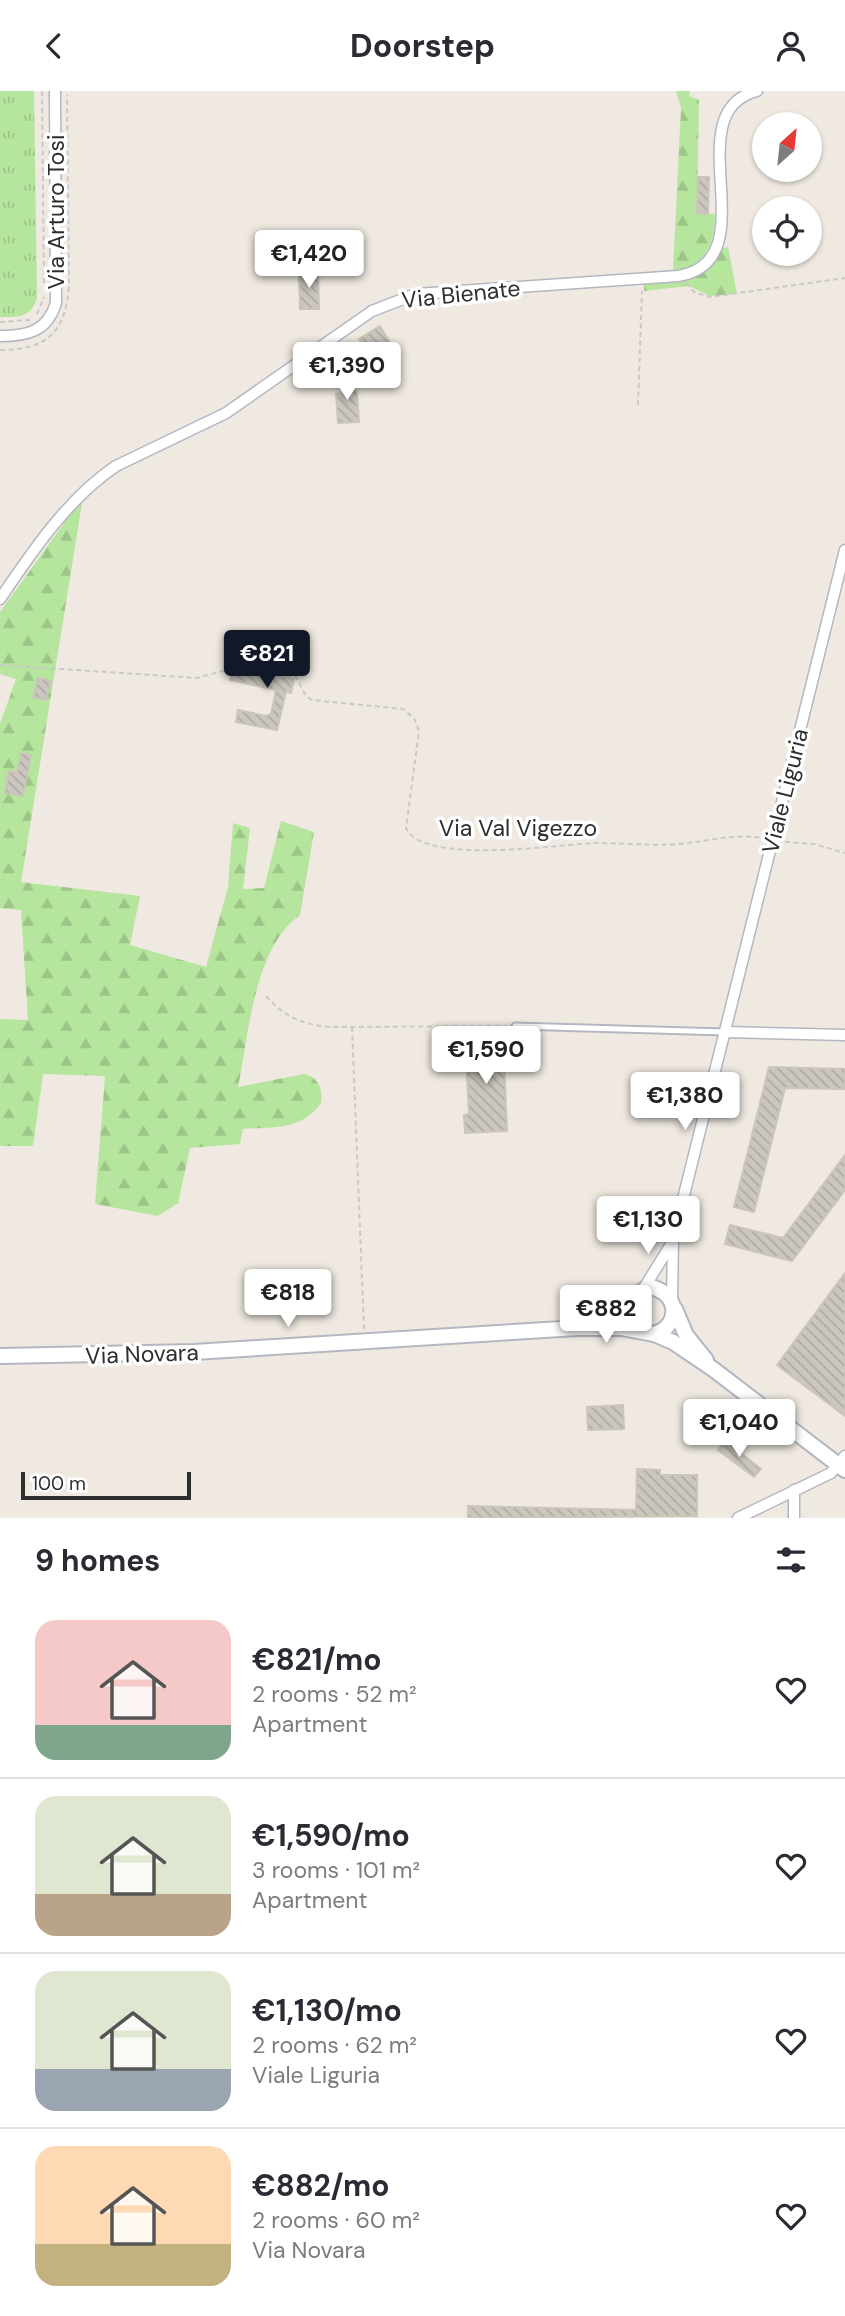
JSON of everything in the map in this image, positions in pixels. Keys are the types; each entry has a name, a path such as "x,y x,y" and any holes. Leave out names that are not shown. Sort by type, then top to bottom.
{"street":[{"name":"Via Arturo Tosi","path":"0,336 36,332 49,319 56,303 55,91"},
{"path":"683,275 706,263 719,239 721,134 725,115 737,100 757,91"},
{"name":"Via Bienate","path":"0,599 68,510 98,479 116,466 244,403 385,304 416,294 683,275"},
{"name":"Viale Liguria","path":"673,1304 673,1239 845,550"},
{"path":"726,1032 845,1035"},
{"name":"Viale Liguria","path":"644,1288 673,1239"},
{"path":"713,1369 686,1335 673,1304 660,1289 644,1288 631,1298 627,1312 638,1331 673,1342 843,1463 831,1473 738,1518"},
{"name":"Via Novara","path":"577,1328 606,1317 631,1298"},
{"path":"654,1334 669,1326 673,1304"},
{"name":"Via Novara","path":"0,1356 116,1356 577,1328 622,1328 638,1331"},
{"path":"794,1490 794,1518"}],"lane":[{"path":"515,1026 726,1032"}],"path":[{"path":"42,91 44,285"},
{"path":"66,91 69,285"},
{"path":"683,275 694,292 710,297 845,278"},
{"path":"638,405 642,279"},
{"path":"0,322 33,319 42,306 44,295"},
{"name":"Via Val Vigezzo","path":"0,665 197,678 240,666 296,677 306,696 313,700 403,709 414,718 419,731 406,828 410,835 425,844 509,849 598,843 681,844 745,835 814,843 845,853"},
{"path":"266,996 284,1016 306,1025 515,1026"},
{"path":"352,1027 364,1342"}],"green space":[{"path":"0,91 34,91 37,298 27,313 13,317 0,317"},
{"path":"676,91 690,91 689,96 699,100 697,213 715,214 715,225 710,244 701,259 673,271 681,108"},
{"path":"728,247 737,294 710,296 689,286 644,291 644,282 679,279 698,272 722,248"},
{"path":"83,497 21,882 140,896 130,945 206,967 228,887 233,823 250,828 243,889 264,888 281,821 314,832 300,915 285,929 272,948 263,970 250,1018 238,1087 304,1074 319,1085 321,1103 296,1123 243,1129 240,1144 190,1148 178,1203 158,1216 95,1204 105,1076 43,1074 33,1146 0,1146 0,1019 28,1020 21,910 0,908 0,724 16,679 0,674 0,612"}],"building":[{"path":"698,177 709,177 708,214 697,213"},
{"path":"299,271 318,271 319,309 300,309"},
{"path":"380,326 392,346 371,358 359,339"},
{"path":"347,374 357,394 359,422 338,423 336,394 345,393 338,378"},
{"path":"241,632 250,634 247,650 226,646 228,635 240,637"},
{"path":"274,640 284,641 279,676 294,679 291,693 286,692 277,730 236,722 238,710 266,716 271,714 276,690 230,680 232,671 268,674"},
{"path":"38,678 51,681 46,700 33,697"},
{"path":"21,753 31,755 23,796 5,793 9,771 17,773"},
{"path":"503,1038 507,1131 465,1133 464,1115 469,1114 465,1039"},
{"path":"769,1067 845,1069 845,1089 785,1088 754,1212 734,1207"},
{"path":"845,1155 845,1190 792,1261 725,1244 730,1225 783,1238"},
{"path":"845,1273 845,1416 777,1365"},
{"path":"623,1405 624,1429 588,1430 587,1407"},
{"path":"725,1441 761,1469 754,1477 718,1450"},
{"path":"637,1469 660,1470 660,1475 697,1475 697,1516 468,1518 468,1506 636,1510"}]}
